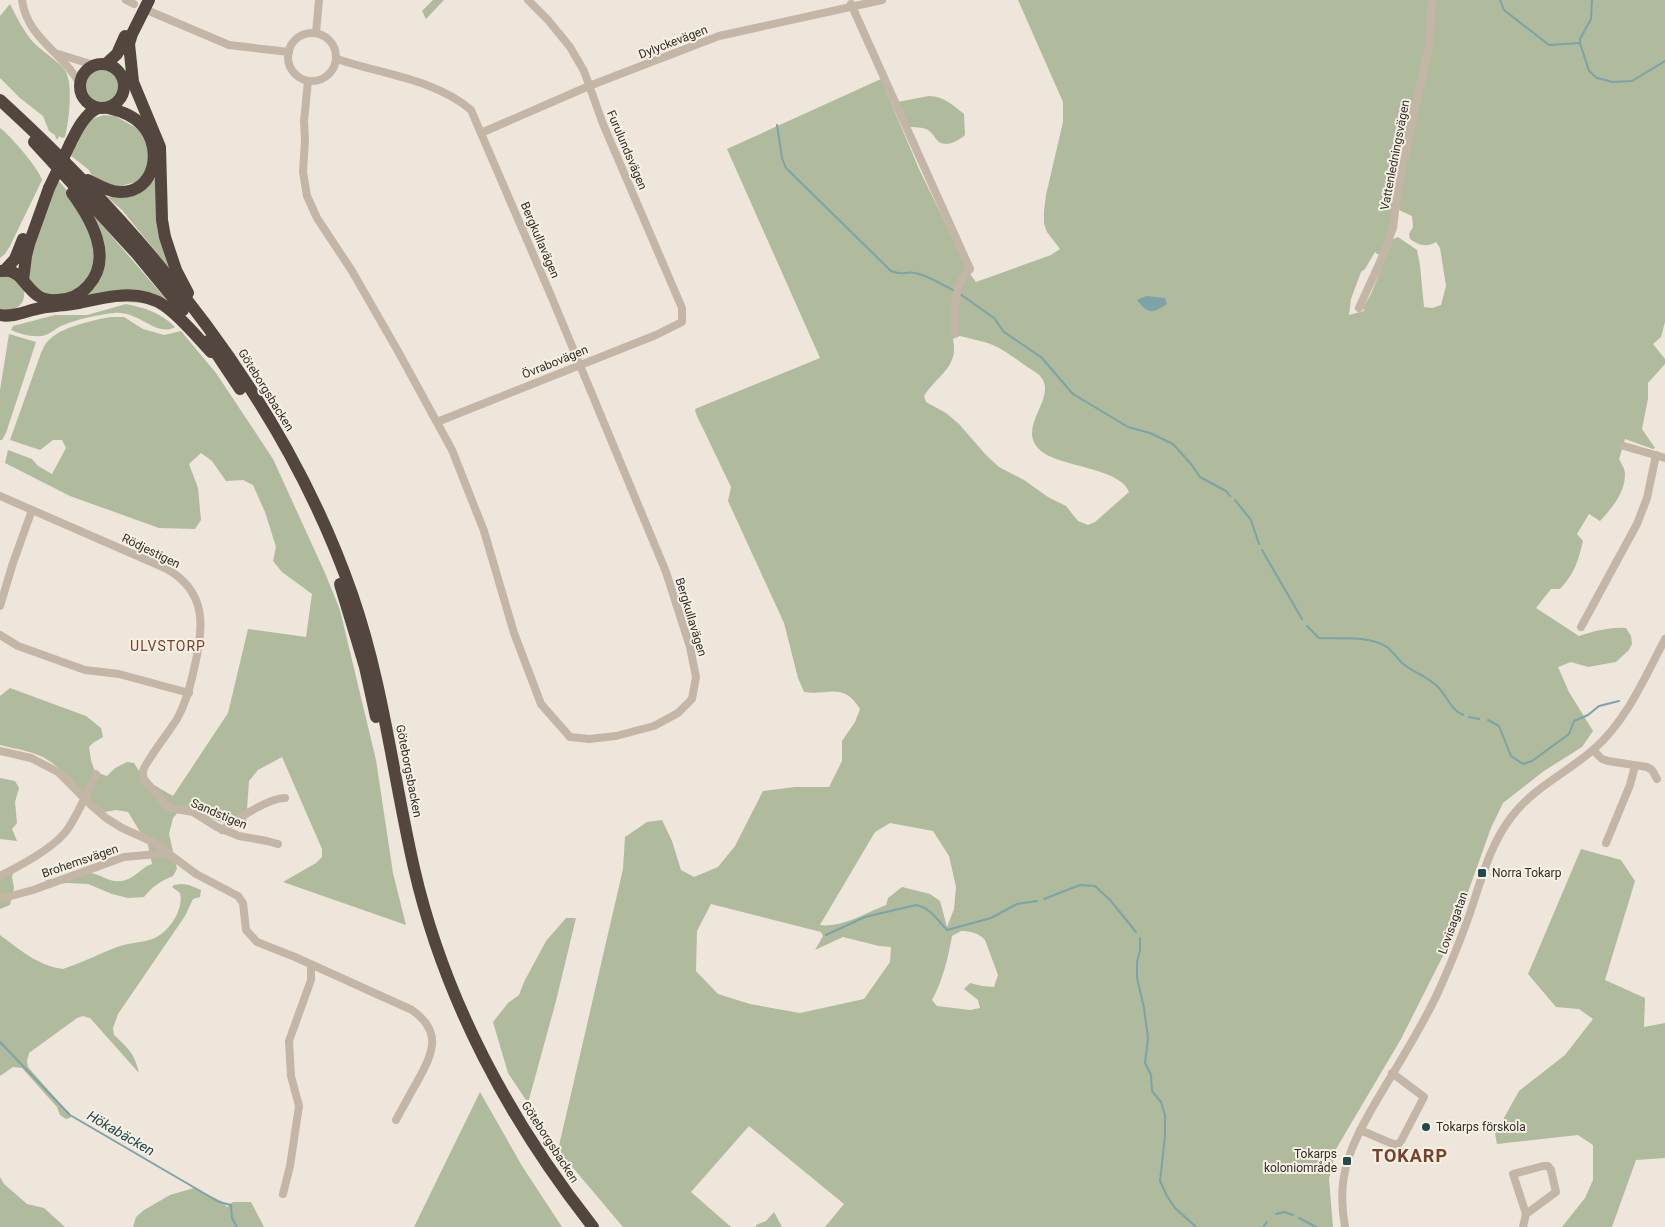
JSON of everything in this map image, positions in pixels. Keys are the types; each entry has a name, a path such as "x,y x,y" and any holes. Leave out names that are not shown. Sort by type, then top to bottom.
{"highway":[{"path":"2,271 16,256 28,226 72,140 88,115 118,102 123,93 124,63 134,28 144,4"},
{"path":"72,140 78,118 80,87 87,69 100,65 117,54 144,4"},
{"path":"129,44 133,82 157,137 161,152 162,213 165,237 176,270 201,319"},
{"path":"100,65 118,71 123,79"},
{"path":"77,173 102,187 120,192 128,191 142,185 151,173 154,156 147,132 142,126 129,115 86,101 80,87"},
{"path":"123,93 147,117"},
{"path":"0,100 77,173 159,265 201,319"},
{"path":"0,108 159,281 202,333 225,367"},
{"path":"2,271 11,272 25,282 33,294 40,298 55,301 78,295 93,280 99,267 100,250 84,210 50,161"},
{"path":"6,317 25,304 27,297 25,282 26,256 48,188"},
{"path":"6,317 103,297 130,295 143,297 154,300 173,312 225,367"},
{"name":"Göteborgsbacken","path":"201,319 230,358 272,424 304,482 343,569 364,630 374,668 420,892 437,945 461,1008 492,1074 521,1124 552,1173 593,1227"},
{"name":"Göteborgsbacken","path":"225,367 264,425 290,472 323,541 339,584 365,667 413,894 428,945 454,1012 484,1074 513,1127 547,1179 583,1227"}],"street":[{"path":"22,0 24,12 32,28 40,40 71,69 80,87"},
{"path":"126,0 144,4 229,45 288,52"},
{"path":"316,33 319,0"},
{"name":"Furulundsvägen","path":"528,0 548,20 570,47 584,71 603,124 682,308 682,322"},
{"name":"Dylyckevägen","path":"481,133 589,86 719,36 851,5 882,0"},
{"name":"Vattenledningsvägen","path":"1359,308 1393,228 1398,186 1429,46 1432,0"},
{"path":"851,5 970,269 960,284 956,295 955,333"},
{"path":"316,33 327,38 335,47 337,59 335,67 324,79 308,81 299,78 292,71 288,62 288,52 298,37 316,33"},
{"path":"54,52 100,65"},
{"name":"Bergkullavägen","path":"308,81 302,172 307,196 317,218 352,271 452,450 484,531 514,633 541,704 570,737 589,739 616,736 654,726 678,713 692,699 696,677 690,647 666,572 580,364 471,110 459,100 430,86 337,59"},
{"name":"Övrabovägen","path":"437,422 656,335 682,322"},
{"path":"1624,446 1665,458"},
{"path":"1581,627 1638,524 1656,455"},
{"name":"Rödjestigen","path":"0,496 165,568 182,579 196,600 202,622 198,653 189,693"},
{"path":"0,606 32,510"},
{"path":"0,634 18,646 85,670 119,674 189,693"},
{"name":"Lovisagatan","path":"1345,1227 1342,1205 1344,1171 1351,1149 1439,991 1455,953 1488,856 1498,836 1512,815 1532,794 1595,752 1622,717 1665,638"},
{"name":"Sandstigen","path":"189,693 177,719 144,768 144,779 170,808 193,812 222,830 239,836 267,840 278,844"},
{"path":"0,751 31,758 46,764 58,772 106,818 122,828 153,842 196,874 238,896 243,903 246,930 257,942 412,1010 422,1018 429,1028 432,1037 430,1056 396,1120"},
{"path":"1595,752 1608,761 1647,767 1652,770 1656,779"},
{"path":"1606,843 1630,785 1635,766"},
{"path":"0,876 33,858 60,838 67,830 96,774"},
{"path":"222,830 262,806 279,798 285,798"},
{"name":"Brohemsvägen","path":"0,899 50,884 124,857 168,853"},
{"path":"283,1194 290,1166 298,1106 291,1076 289,1041 311,980 311,965"},
{"path":"1360,1130 1393,1144 1398,1144 1401,1141 1424,1097 1392,1073"},
{"path":"1523,1227 1526,1214 1512,1174 1548,1166 1551,1170 1556,1192 1526,1214"}],"green space":[{"path":"433,0 444,0 426,19 422,11"},
{"path":"1018,0 1665,0 1665,322 1661,337 1653,344 1665,359 1665,364 1648,383 1648,399 1642,429 1655,448 1653,449 1625,439 1619,459 1625,474 1620,494 1600,521 1589,514 1577,534 1583,541 1573,572 1560,589 1551,589 1536,608 1579,636 1602,630 1626,628 1631,636 1632,644 1629,650 1616,662 1588,667 1571,662 1558,667 1569,692 1593,731 1582,747 1544,771 1503,803 1491,828 1450,942 1401,1039 1336,1149 1329,1179 1333,1227 825,1227 844,1204 749,1126 691,1192 731,1227 623,1227 558,1150 623,869 625,837 647,822 662,820 672,841 681,870 694,877 718,867 735,846 763,791 795,787 829,787 842,761 842,741 855,722 860,709 854,700 841,692 804,692 798,678 784,623 728,501 731,487 696,414 695,409 820,358 727,149 881,79 919,169 970,274 976,282 1051,255 1060,249 1047,232 1044,224 1044,211 1063,122 1063,102","holes":["1399,210 1412,216 1413,227 1409,234 1410,239 1422,245 1436,242 1440,248 1446,286 1441,305 1432,308 1424,307 1417,250 1398,237 1393,239 1371,294 1363,308 1364,311 1349,315 1351,299 1361,272 1365,269 1375,252 1381,254 1392,226 1393,215","960,336 993,345 1038,374 1045,386 1032,433 1034,442 1041,451 1050,456 1115,478 1124,484 1129,492 1095,522 1088,525 1078,521 1066,506 999,467 959,424 946,413 926,402 924,396 950,364 954,349 953,339","890,823 933,831 949,856 956,887 954,909 947,927 940,901 930,894 902,887 888,898 886,905 845,922 820,925 875,832","711,904 821,932 823,936 815,950 843,937 891,947 890,962 864,999 800,1013 750,1004 718,994 696,971 697,931","961,931 974,933 985,940 998,975 994,987 970,983 964,989 978,1000 980,1008 970,1010 937,1006 932,1000 947,961 952,936"]},
{"path":"10,4 30,39 66,72 70,94 65,137 59,136 56,139 55,135 49,131 43,116 20,98 0,78 0,16"},
{"path":"103,69 110,70 116,74 120,80 120,94 116,100 110,104 103,105 96,104 90,100 86,94 85,87 86,80 90,74 96,70"},
{"path":"929,96 943,99 964,114 965,135 953,143 946,144 939,142 928,130 908,127 897,102"},
{"path":"104,115 115,116 140,130 148,147 148,163 144,175 136,182 117,187 103,183 70,155 89,120"},
{"path":"0,128 24,152 42,180 10,246 0,258"},
{"path":"157,175 158,211 165,257 169,268 122,210 107,197 135,193 147,186"},
{"path":"58,180 70,194 89,226 96,264 81,288 55,297 32,286 26,270 32,245"},
{"path":"84,204 171,305 80,299 103,269"},
{"path":"7,274 24,289 24,295 21,304 15,308 0,311 0,275"},
{"path":"126,304 152,311 175,327 161,329 131,315 114,313 74,321 43,336 29,336 11,330 13,326 55,315 87,315"},
{"path":"111,317 124,317 143,329 164,335 181,331 216,373 273,459 340,610 376,760 393,873 406,925 283,882 316,863 322,857 322,849 282,757 258,770 249,781 246,824 234,827 183,807 173,818 169,834 177,869 173,876 150,890 144,897 128,898 112,894 88,884 43,885 46,880 84,873 94,874 112,881 127,880 152,864 148,845 128,812 116,810 105,812 65,773 48,760 29,752 0,745 0,696 10,688 86,716 101,728 103,737 89,747 95,772 107,776 115,768 127,762 134,763 146,779 173,796 228,713 248,629 306,637 312,594 282,572 273,561 276,547 265,512 253,485 243,480 226,481 212,461 201,453 189,464 198,488 201,520 195,529 159,528 70,496 5,463 8,450 32,459 38,466 52,474 66,448 62,440 53,440 40,450 10,440 41,353 48,341 61,331"},
{"path":"9,334 36,342 6,433 2,440 0,440 0,390"},
{"path":"0,778 15,781 19,788 15,802 17,823 12,829 17,841 0,839"},
{"path":"1581,849 1621,860 1635,881 1605,980 1645,998 1644,1027 1665,1023 1665,1158 1636,1160 1612,1227 1562,1227 1585,1198 1593,1180 1593,1145 1578,1135 1497,1144 1495,1134 1519,1091 1565,1055 1593,1019 1579,1009 1556,1007 1528,974"},
{"path":"15,865 12,877 14,888 10,905 0,909 0,874"},
{"path":"181,884 201,890 200,897 193,899 185,916 118,1014 113,1028 114,1035 133,1056 139,1073 90,1018 83,1016 77,1018 29,1053 27,1061 28,1067 71,1116 70,1118 66,1119 60,1115 57,1107 22,1068 13,1067 0,1076 0,935 37,961 63,969 117,947 151,940 161,935 171,925 178,912 181,899 180,893 172,887"},
{"path":"566,918 576,918 528,1103 508,1073 493,1022 508,1003 519,995 546,941"},
{"path":"480,1092 522,1166 562,1227 414,1227"},
{"path":"0,1177 4,1184 27,1204 44,1208 65,1227 0,1227"},
{"path":"194,1188 221,1201 227,1207 233,1202 251,1202 264,1227 133,1227 136,1217 144,1210 170,1195"},
{"path":"774,1212 782,1227 756,1227 756,1225 766,1221"}],"water":[{"path":"1146,296 1165,298 1167,304 1158,310 1147,310 1137,300"}],"waterway":[{"path":"1500,0 1504,10 1549,45 1580,43 1589,71 1597,78 1613,82 1632,81 1665,61"},
{"path":"1580,43 1580,39 1591,19 1592,0"},
{"path":"777,125 782,158 786,168 891,271 920,274 953,290"},
{"path":"960,294 994,318 1004,332 1041,357 1073,394 1128,427 1150,433 1173,444 1200,477 1226,491 1230,496"},
{"path":"1235,500 1251,520 1259,544"},
{"path":"1262,550 1302,619"},
{"path":"1307,626 1319,638 1362,639 1387,647 1403,664 1434,684 1455,710 1463,715"},
{"path":"1488,720 1499,726 1511,756 1523,764 1532,761 1569,734 1574,721 1588,715 1599,706 1619,701"},
{"path":"1469,717 1479,719"},
{"path":"1044,899 1080,885 1095,886 1110,900 1136,932"},
{"path":"826,935 865,917 916,905 930,912 947,930 991,918 1017,904 1037,901"},
{"path":"1140,938 1137,978 1148,1038 1145,1063 1151,1075 1152,1091 1161,1102 1165,1115 1165,1136 1160,1181 1175,1208 1196,1227"},
{"name":"Hökabäcken","path":"0,1042 70,1115 219,1202 231,1205 232,1218 237,1227"},
{"path":"1276,1214 1284,1212 1293,1215"},
{"path":"1299,1218 1316,1227"},
{"path":"1263,1227 1267,1222"}],"place":[{"name":"Norra Tokarp","path":"1482,873"},
{"name":"Tokarps förskola","path":"1426,1127"},
{"name":"Tokarps koloniområde","path":"1347,1161"}],"district":[{"name":"ULVSTORP","path":"168,646"},
{"name":"TOKARP","path":"1410,1155"}]}
